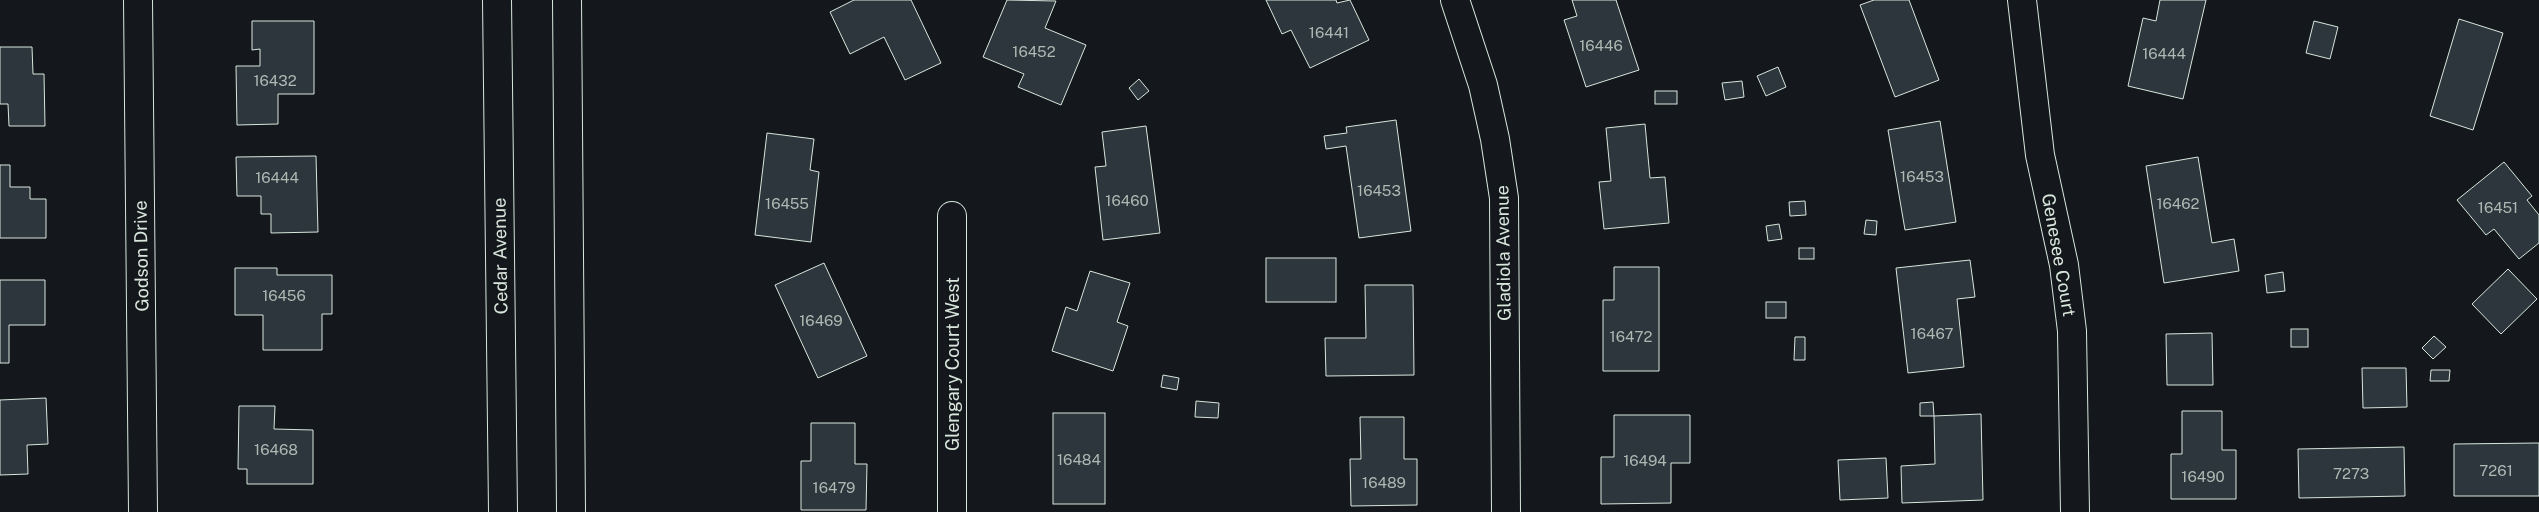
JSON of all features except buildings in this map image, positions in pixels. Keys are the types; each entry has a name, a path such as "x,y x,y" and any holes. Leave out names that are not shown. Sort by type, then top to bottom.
{"street":[{"name":"Godson Drive","path":"138,0 143,512"},
{"name":"Cedar Avenue","path":"497,0 503,512"},
{"path":"567,0 571,512"},
{"name":"Gladiola Avenue","path":"1455,0 1483,85 1495,139 1504,198 1506,512"},
{"name":"Genesee Court","path":"2022,0 2040,155 2064,265 2072,331 2074,512"},
{"name":"Glengary Court West","path":"952,216 952,512"}]}
